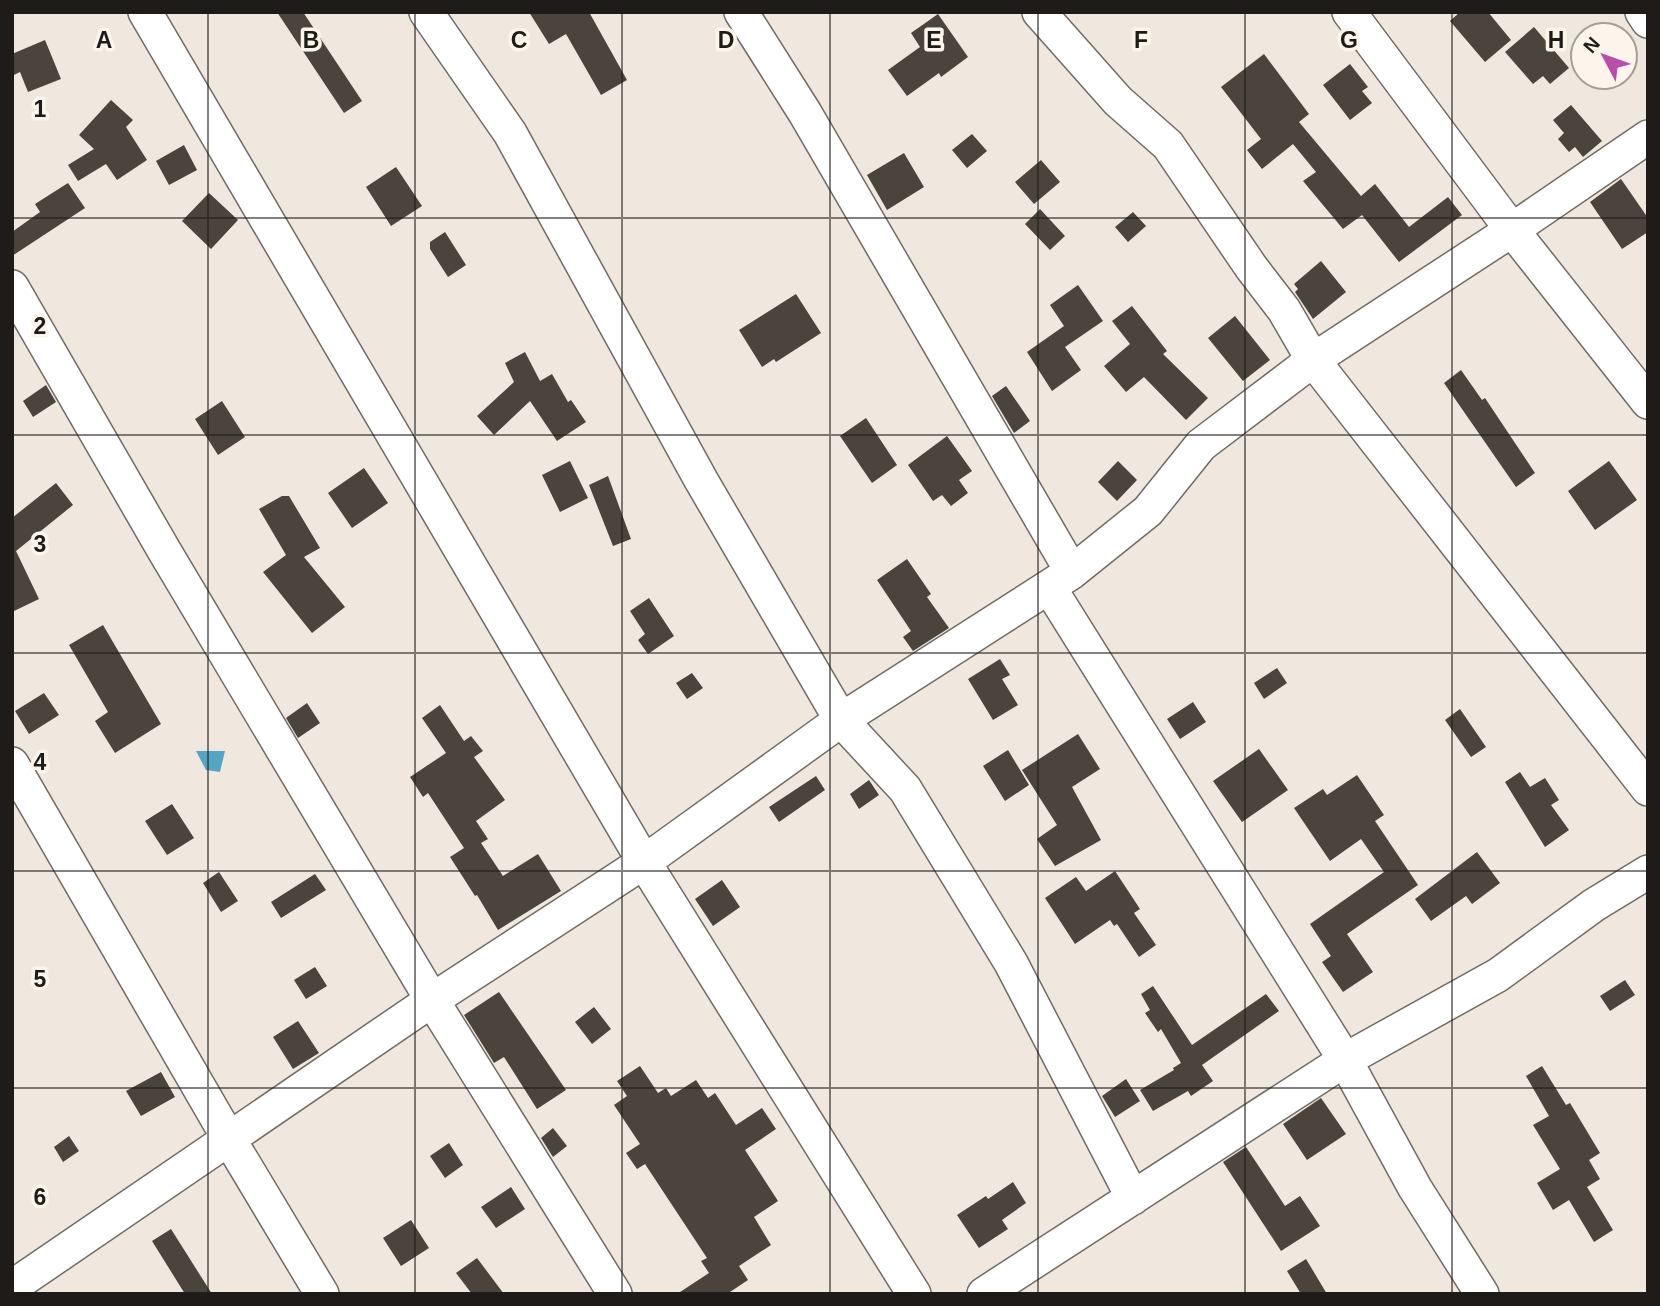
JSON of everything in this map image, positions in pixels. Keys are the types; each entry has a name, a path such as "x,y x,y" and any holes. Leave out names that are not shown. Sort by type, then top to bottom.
{"street":[{"path":"145,12 644,862 914,1294"},
{"path":"425,12 510,133 701,480 841,720 905,789 1011,963 1133,1198"},
{"path":"741,12 805,113 1061,579 1345,1060 1415,1188 1482,1294"},
{"path":"1039,12 1118,101 1168,145 1284,310 1312,360 1648,789"},
{"path":"1349,12 1512,230 1648,402"},
{"path":"1642,12 1648,21"},
{"path":"18,1282 432,1000 644,862 841,720 1061,579 1148,511 1201,445 1312,360 1512,230 1648,137"},
{"path":"12,287 172,564 432,1000 615,1294"},
{"path":"12,764 322,1294"},
{"path":"984,1294 1345,1060 1498,975 1594,905 1648,872"}],"water":[{"path":"196,751 225,751 220,772 206,770"}],"building":[{"path":"277,12 303,12 362,101 344,113"},
{"path":"529,12 589,12 627,80 601,95 566,34 549,44"},
{"path":"1460,12 1488,12 1511,40 1485,62 1450,21"},
{"path":"938,14 968,57 941,77 939,73 907,96 888,70 920,47 911,33"},
{"path":"1534,27 1569,68 1550,84 1543,76 1533,84 1505,52"},
{"path":"45,40 61,79 28,92 20,72 12,76 12,54"},
{"path":"1264,54 1309,114 1299,122 1361,196 1375,184 1409,227 1448,197 1462,215 1399,262 1362,215 1343,229 1303,181 1316,172 1293,144 1262,169 1247,150 1261,139 1221,87"},
{"path":"1350,64 1368,87 1362,91 1372,103 1350,120 1323,85"},
{"path":"111,100 133,120 126,127 147,160 117,180 106,164 78,181 68,165 94,149 79,135"},
{"path":"1571,105 1602,141 1583,157 1575,147 1569,152 1558,139 1564,133 1553,120"},
{"path":"972,134 987,151 967,168 952,150"},
{"path":"184,145 197,170 169,185 156,161"},
{"path":"904,153 924,187 887,210 867,175"},
{"path":"1041,160 1060,182 1034,204 1015,182"},
{"path":"396,167 422,206 391,226 366,187"},
{"path":"1621,179 1648,218 1648,232 1622,249 1590,202"},
{"path":"68,183 85,208 12,256 12,232 40,212 35,204"},
{"path":"209,193 238,220 211,249 182,221"},
{"path":"1040,209 1065,236 1050,250 1025,224"},
{"path":"1133,212 1146,226 1128,242 1115,227"},
{"path":"445,232 466,265 448,277 430,249 430,242"},
{"path":"1321,261 1346,292 1313,319 1295,292 1298,289 1294,284"},
{"path":"1078,285 1103,321 1065,347 1081,370 1052,391 1027,352 1064,326 1050,305"},
{"path":"796,294 821,333 776,362 774,359 762,367 739,330"},
{"path":"1132,306 1167,351 1163,354 1208,398 1186,420 1144,377 1126,392 1104,366 1130,344 1112,321"},
{"path":"1235,316 1270,360 1243,381 1208,338"},
{"path":"525,352 540,381 552,374 568,402 571,400 586,422 557,441 530,401 494,435 477,416 514,382 505,363"},
{"path":"1461,370 1482,400 1485,398 1535,473 1516,487 1444,383"},
{"path":"46,385 56,402 33,417 23,401"},
{"path":"1006,386 1030,421 1014,433 992,396"},
{"path":"222,401 245,437 218,455 195,419"},
{"path":"866,418 897,465 872,483 840,436"},
{"path":"947,436 972,471 959,480 968,493 951,506 942,495 933,501 908,465"},
{"path":"570,461 588,498 560,512 542,475"},
{"path":"1118,461 1137,480 1117,501 1098,482"},
{"path":"1609,461 1637,500 1595,530 1568,491"},
{"path":"364,468 388,503 352,528 328,493"},
{"path":"608,476 631,539 613,546 589,485"},
{"path":"56,483 73,505 16,551 39,599 12,612 12,518"},
{"path":"282,496 289,496 320,548 304,557 345,607 312,633 263,572 286,555 259,509"},
{"path":"907,559 931,594 927,597 949,628 913,651 903,637 911,631 877,580"},
{"path":"649,598 674,636 648,654 638,640 645,634 630,611"},
{"path":"103,625 161,724 115,753 95,721 108,712 69,645"},
{"path":"1000,659 1010,675 1002,679 1018,705 993,720 968,679"},
{"path":"1277,668 1287,683 1264,699 1254,683"},
{"path":"692,673 703,688 687,699 676,683"},
{"path":"44,693 59,715 29,734 15,711"},
{"path":"1193,702 1206,722 1180,739 1167,719"},
{"path":"307,703 320,723 298,738 286,718"},
{"path":"440,705 464,741 471,736 483,751 474,757 505,800 476,821 488,839 481,843 503,876 538,854 561,891 498,930 450,857 464,848 428,793 423,797 410,777 446,753 422,718"},
{"path":"1460,709 1486,747 1471,757 1445,720"},
{"path":"1078,734 1100,769 1072,787 1101,840 1055,866 1037,839 1057,825 1022,770"},
{"path":"1259,749 1288,790 1242,822 1213,781"},
{"path":"1008,750 1029,785 1005,801 983,766"},
{"path":"1520,772 1530,787 1545,778 1559,800 1551,805 1569,830 1545,847 1505,782"},
{"path":"1357,775 1384,815 1375,821 1418,885 1347,934 1373,972 1343,992 1322,962 1331,956 1310,924 1384,872 1361,839 1330,861 1294,808 1323,789 1327,795"},
{"path":"816,776 825,790 779,822 769,807"},
{"path":"869,780 879,795 859,809 850,794"},
{"path":"172,804 194,838 167,855 145,821"},
{"path":"1477,852 1500,883 1472,904 1466,896 1431,921 1415,899"},
{"path":"1115,871 1140,909 1134,913 1156,945 1139,957 1117,924 1114,926 1110,920 1075,944 1045,898 1076,877 1086,891"},
{"path":"219,872 238,901 221,912 203,883"},
{"path":"315,874 326,890 281,918 271,902"},
{"path":"722,880 740,907 713,926 695,899"},
{"path":"315,967 327,986 306,999 294,980"},
{"path":"1625,980 1635,995 1610,1011 1600,996"},
{"path":"1153,986 1192,1045 1266,994 1279,1011 1202,1065 1213,1081 1191,1096 1188,1091 1153,1111 1140,1090 1181,1063 1161,1029 1158,1032 1145,1013 1150,1010 1141,994"},
{"path":"499,992 566,1090 537,1109 504,1057 494,1063 464,1015"},
{"path":"594,1007 611,1029 592,1044 575,1022"},
{"path":"298,1021 319,1053 293,1069 273,1037"},
{"path":"640,1066 658,1093 666,1088 671,1096 696,1080 708,1098 715,1093 736,1125 762,1108 776,1129 745,1150 778,1201 754,1217 771,1245 739,1266 748,1280 727,1294 677,1294 709,1273 701,1261 707,1258 645,1164 637,1169 626,1153 640,1144 614,1105 627,1096 617,1081"},
{"path":"1542,1066 1566,1105 1570,1103 1600,1153 1589,1160 1600,1179 1587,1187 1613,1230 1594,1242 1569,1200 1553,1210 1537,1183 1560,1169 1533,1125 1549,1116 1526,1076"},
{"path":"161,1072 175,1097 141,1116 126,1091"},
{"path":"1126,1079 1140,1101 1115,1117 1102,1096"},
{"path":"1321,1098 1346,1134 1307,1160 1283,1124"},
{"path":"553,1128 567,1146 553,1157 541,1138"},
{"path":"69,1136 79,1151 63,1162 54,1147"},
{"path":"449,1143 463,1165 445,1178 430,1156"},
{"path":"1246,1147 1285,1206 1300,1196 1320,1226 1281,1251 1223,1162"},
{"path":"1013,1182 1026,1203 1002,1220 1008,1229 979,1248 957,1215"},
{"path":"511,1187 525,1209 496,1228 481,1207"},
{"path":"411,1220 429,1248 401,1266 383,1238"},
{"path":"171,1229 212,1294 185,1294 152,1241"},
{"path":"477,1258 504,1294 472,1294 456,1273"},
{"path":"1306,1259 1327,1294 1301,1294 1287,1271"}]}
